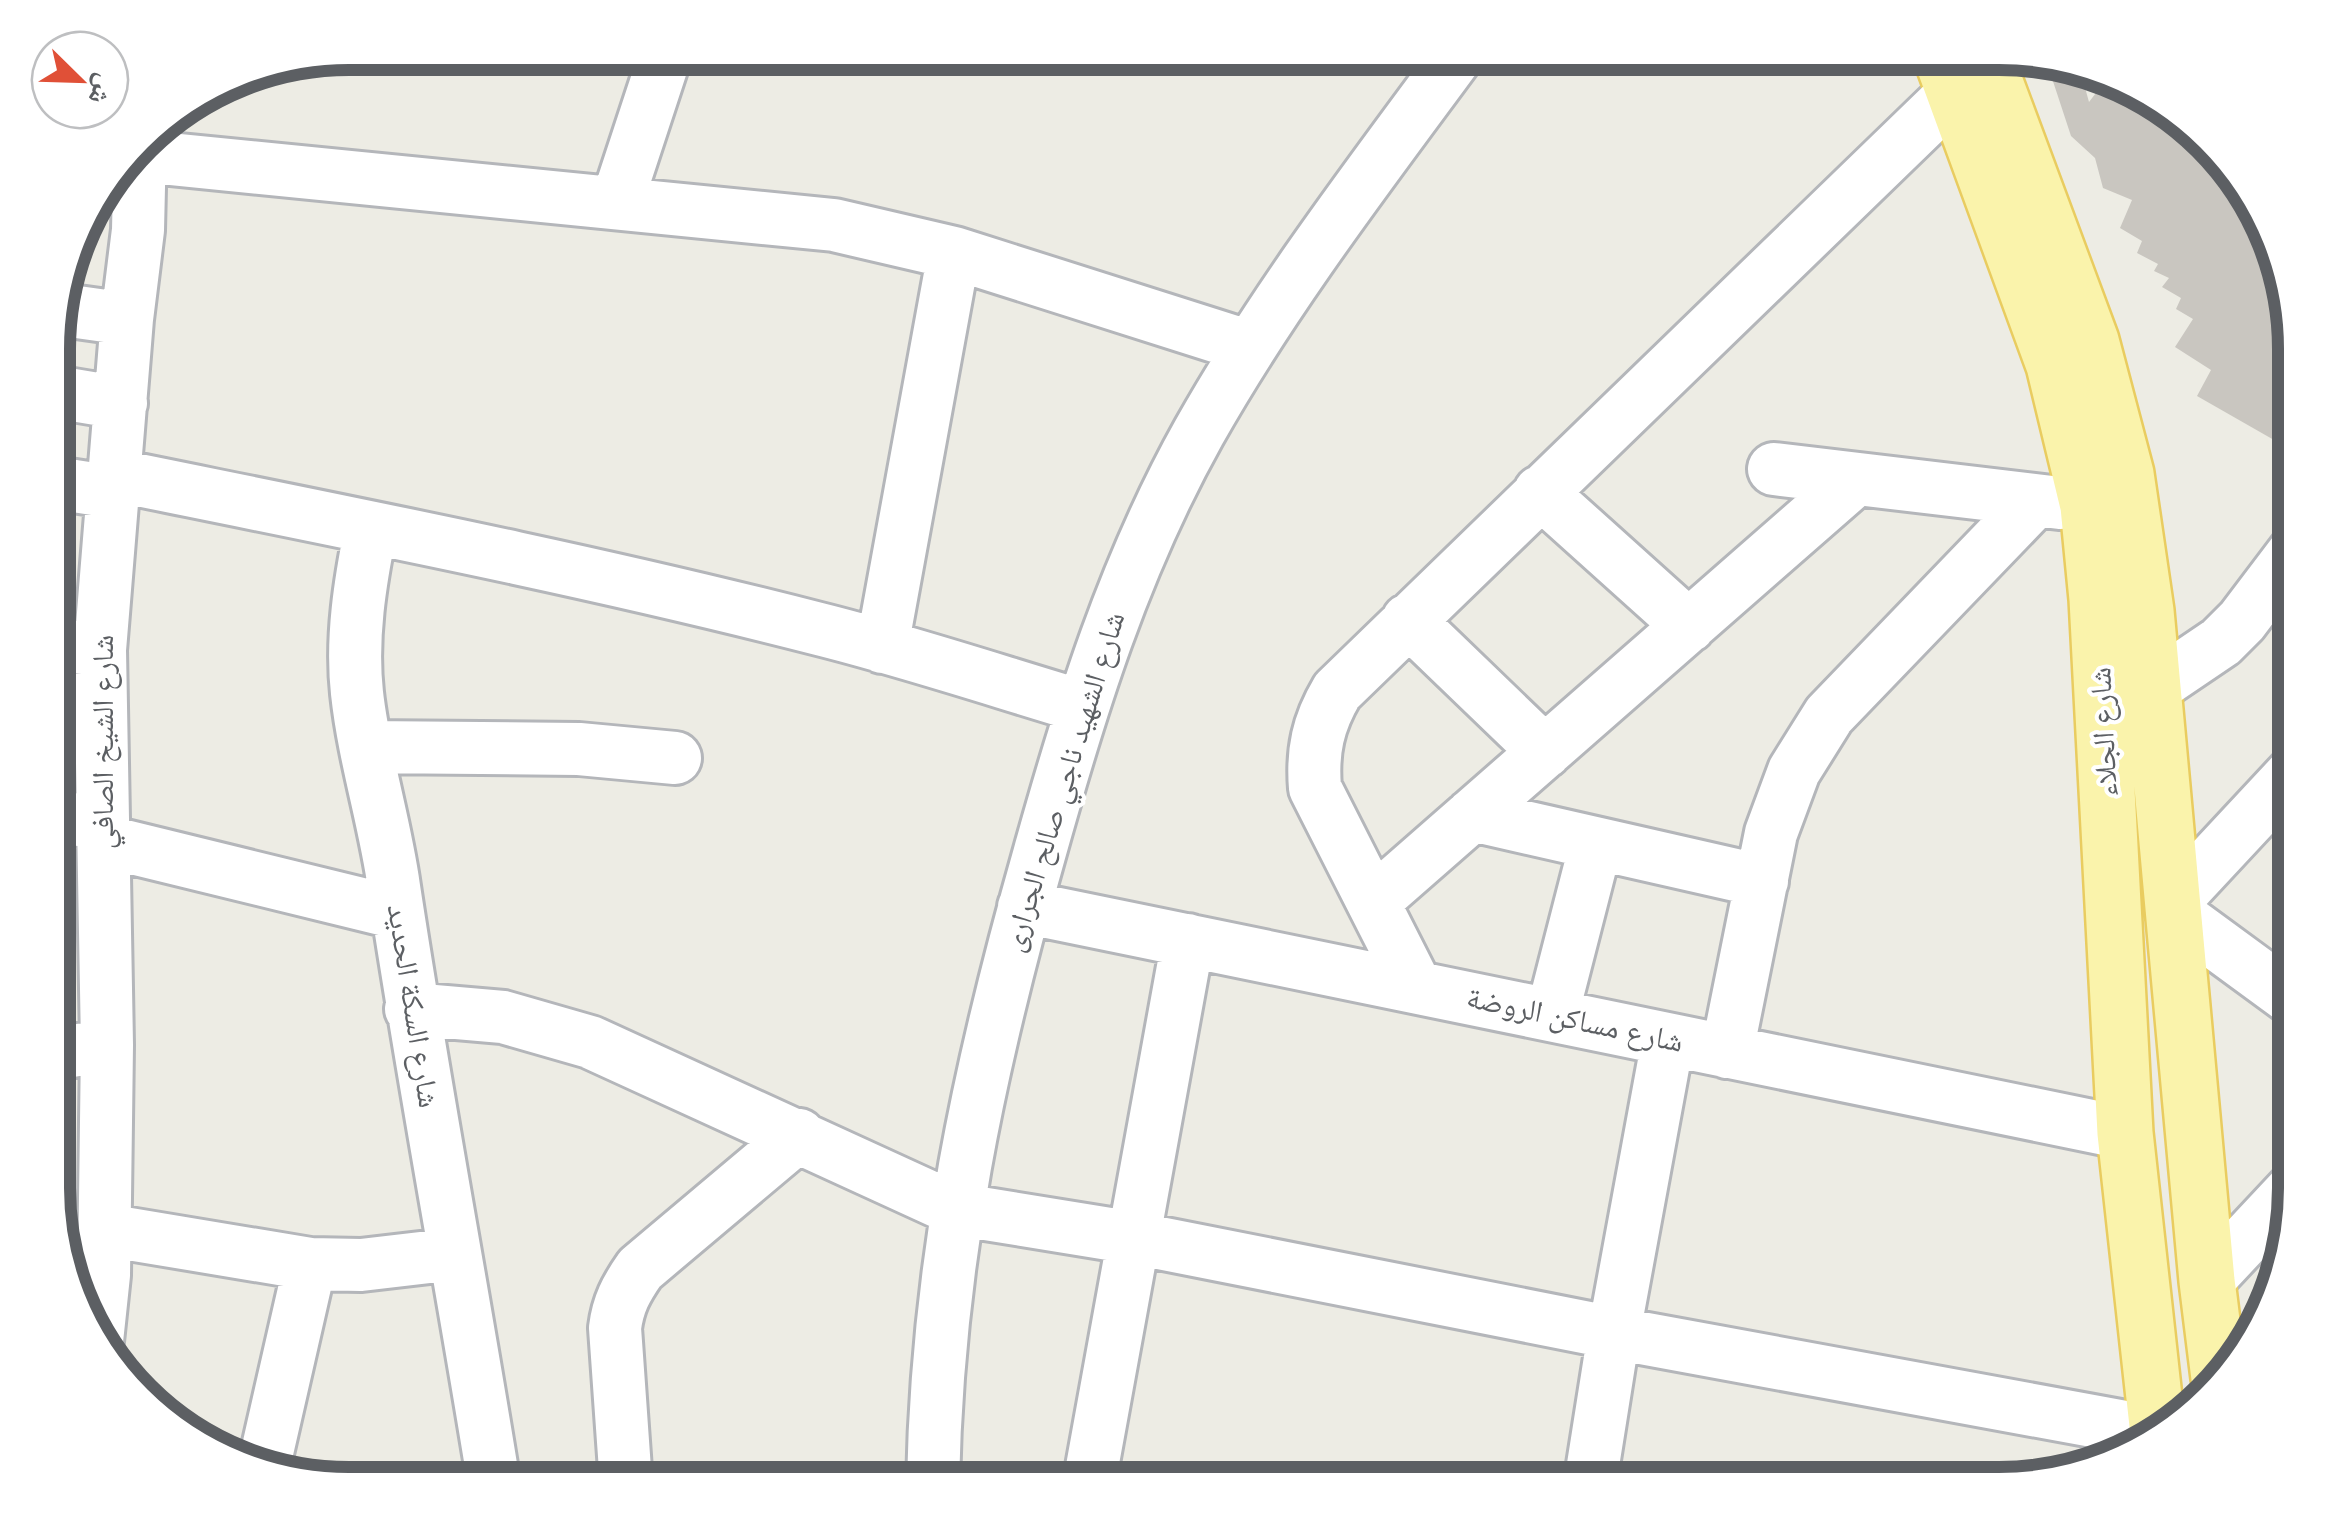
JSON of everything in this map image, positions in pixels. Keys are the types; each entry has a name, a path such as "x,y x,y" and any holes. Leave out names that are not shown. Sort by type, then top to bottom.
{"main road":[{"name":"شارع الجلاء","path":"1960,70 2054,364 2062,504 2097,599 2126,1139 2156,1418"},
{"name":"شارع الجلاء","path":"1961,70 2068,275 2110,406 2138,542 2217,1361"},
{"path":"2126,1139 2148,1160 2162,1160 2185,1151 2194,1142"},
{"path":"2140,1265 2171,1249 2206,1268"}],"street":[{"path":"617,202 660,70"},
{"name":"شارع الشهيد ناجي صالح الجرارى","path":"934,1467 940,1343 956,1209 996,1006 1081,706 1114,612 1153,521 1250,347 1447,70"},
{"path":"1416,987 1315,788 1313,762 1324,712 1337,690 1540,492 1955,70"},
{"path":"153,151 834,225 954,253 1250,347"},
{"name":"شارع الشيخ الصافي","path":"96,1304 94,1260 108,1045 87,827 78,647 114,483 138,230 140,164"},
{"path":"882,647 954,253"},
{"path":"72,311 127,319"},
{"path":"70,395 120,403"},
{"path":"1774,469 2062,504"},
{"path":"1373,902 1856,479"},
{"path":"70,483 114,483 371,528 752,613 1081,706"},
{"path":"1540,492 1689,626"},
{"path":"1727,1052 1762,881 1781,802 1794,771 1829,716 2062,504"},
{"name":"شارع السكة الحديد","path":"371,528 360,582 357,692 456,1254 487,1467"},
{"path":"2153,688 2221,642 2277,575"},
{"path":"1408,620 1545,752"},
{"path":"366,747 580,749 675,758"},
{"path":"2277,791 2174,908 2277,986"},
{"path":"1472,815 1762,881"},
{"path":"87,827 398,913"},
{"path":"1552,1016 1596,844"},
{"name":"شارع مساكن الروضة","path":"1024,907 2126,1139"},
{"path":"1092,1467 1188,940"},
{"path":"411,1010 503,1017 590,1042 799,1134 956,1209 1134,1238 1614,1333 2139,1429"},
{"path":"1593,1466 1668,1040"},
{"path":"70,1051 108,1045"},
{"path":"625,1467 615,1328 626,1290 640,1269 799,1134"},
{"path":"2206,1268 2277,1203"},
{"path":"94,1260 361,1265 456,1254"},
{"path":"267,1454 310,1264"}],"building":[{"path":"2051,76 2084,84 2089,102 2099,89 2154,117 2196,152 2241,210 2257,242 2273,295 2277,331 2277,442 2197,396 2211,370 2175,347 2193,319 2176,309 2181,298 2162,287 2169,278 2154,271 2158,264 2137,253 2142,241 2120,228 2132,200 2103,188 2095,158 2071,136"}]}
